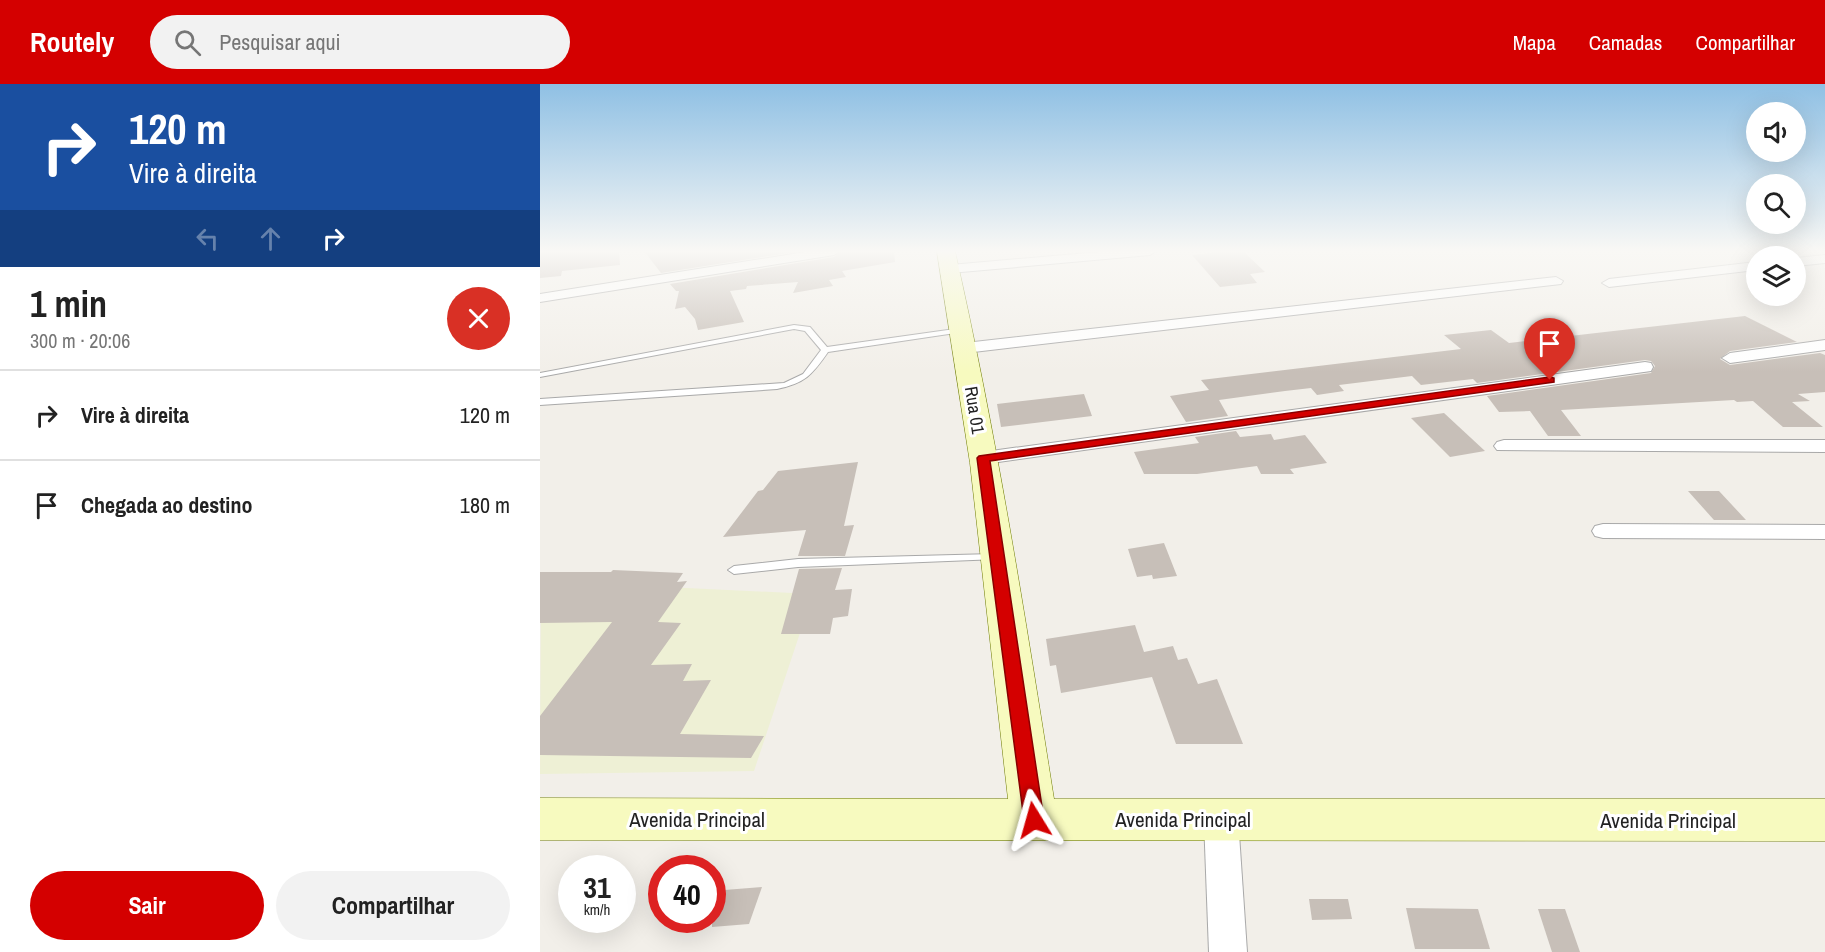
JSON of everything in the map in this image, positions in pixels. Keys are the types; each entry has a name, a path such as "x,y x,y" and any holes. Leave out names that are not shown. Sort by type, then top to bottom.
{"street":[{"path":"540,298 581,292"},
{"name":"Rua 01","path":"954,292 984,458 1034,820"},
{"path":"964,339 1449,292"},
{"path":"1730,358 1825,345"},
{"path":"984,458 1645,367"},
{"path":"1504,446 1825,446"},
{"path":"1603,531 1825,532"},
{"name":"Avenida Principal","path":"540,819 1825,820"},
{"path":"1221,819 1228,952"}],"lane":[{"path":"540,375 794,327 807,330 825,350"},
{"path":"825,350 964,339"},
{"path":"540,402 777,387 796,383 809,376 825,350"},
{"path":"734,570 798,563 997,556"}],"green space":[{"path":"541,581 813,594 754,771 540,774"}],"building":[{"path":"679,292 730,292 744,322 698,330 695,319 685,307 675,309"},
{"path":"1745,316 1797,342 1730,351 1720,359 1730,365 1820,353 1825,355 1825,392 1798,394 1810,401 1792,402 1823,427 1783,427 1753,401 1737,402 1734,400 1561,410 1581,436 1548,436 1530,411 1499,412 1487,396 1651,373 1655,366 1651,361 1645,360 1477,383 1473,379 1421,385 1412,376 1339,385 1344,391 1317,395 1311,388 1285,391 1219,400 1228,416 1186,422 1170,396 1209,390 1201,380 1461,349 1444,335 1491,330 1509,343"},
{"path":"1084,394 1092,416 1001,427 997,404"},
{"path":"1444,413 1485,451 1450,457 1411,418"},
{"path":"1236,431 1240,437 1271,434 1274,440 1305,435 1327,463 1290,469 1294,474 1261,474 1257,466 1197,474 1144,474 1134,452 1199,443 1195,437"},
{"path":"858,462 844,526 854,525 845,556 798,556 806,530 723,537 758,491 763,490 778,471"},
{"path":"1688,491 1719,491 1746,520 1714,520"},
{"path":"1164,543 1177,576 1153,579 1152,575 1137,577 1128,549"},
{"path":"842,568 835,590 852,589 848,616 833,618 830,634 781,634 799,569"},
{"path":"613,570 683,573 677,582 687,581 658,622 681,623 651,665 692,664 683,681 711,680 680,734 764,736 751,758 540,755 540,716 612,622 540,623 540,572 611,572"},
{"path":"1135,625 1144,652 1173,646 1178,660 1187,658 1198,684 1217,679 1243,744 1176,744 1152,677 1061,693 1056,665 1050,666 1046,639"},
{"path":"762,887 749,924 726,926 726,890"},
{"path":"1309,899 1348,899 1352,919 1312,920"},
{"path":"1406,908 1478,909 1490,949 1415,949"},
{"path":"1538,909 1565,909 1580,952 1552,952"}],"route":[{"path":"1034,820 984,458 1550,380"}]}
